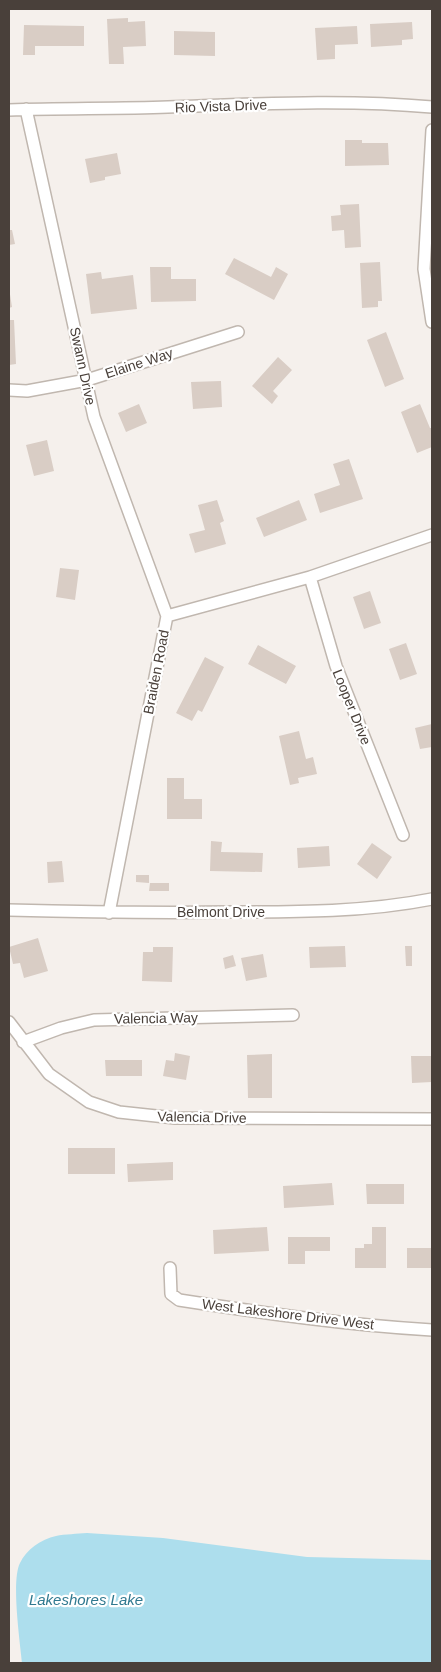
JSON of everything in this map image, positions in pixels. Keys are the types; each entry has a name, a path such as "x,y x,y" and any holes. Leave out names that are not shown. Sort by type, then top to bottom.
{"street":[{"name":"Rio Vista Drive","path":"9,110 382,103 432,107"},
{"name":"Swann Drive","path":"26,109 94,417 167,616"},
{"path":"432,130 424,269 432,322"},
{"name":"Elaine Way","path":"9,390 27,391 86,380 238,332"},
{"name":"Braiden Road","path":"109,913 167,616 310,577 432,535"},
{"name":"Looper Drive","path":"310,577 336,666 403,835"},
{"name":"Belmont Drive","path":"9,910 109,913 332,912 407,904 432,899"},
{"name":"Valencia Way","path":"24,1042 61,1028 94,1020 292,1016"},
{"name":"Valencia Drive","path":"9,1022 49,1074 89,1102 119,1112 175,1118 432,1119"},
{"name":"West Lakeshore Drive West","path":"170,1268 171,1294 179,1300 394,1328 432,1330"}],"water":[{"name":"Lakeshores Lake","path":"87,1533 163,1538 307,1557 432,1560 432,1663 22,1663 16,1597 17,1572 20,1563 30,1550 50,1537"}],"building":[{"path":"128,18 128,22 145,21 146,46 123,47 124,64 109,64 107,19"},
{"path":"412,22 413,39 402,40 402,45 371,47 370,24"},
{"path":"24,25 84,26 84,46 35,46 35,55 23,55"},
{"path":"357,26 358,44 335,45 335,59 317,60 315,28"},
{"path":"174,31 215,32 215,56 174,55"},
{"path":"345,140 362,140 362,143 388,143 389,165 345,166"},
{"path":"117,153 121,174 105,177 105,180 90,183 85,159"},
{"path":"359,204 361,247 345,248 344,230 332,231 331,216 341,215 340,205"},
{"path":"9,230 12,230 15,244 9,245"},
{"path":"234,258 271,277 276,267 288,274 274,300 225,274"},
{"path":"380,262 382,301 378,301 378,307 362,308 360,263"},
{"path":"150,267 171,267 171,279 196,279 196,301 151,302"},
{"path":"101,272 102,279 133,275 137,309 91,314 86,274"},
{"path":"9,288 12,307 9,308"},
{"path":"9,320 14,320 16,364 9,365"},
{"path":"386,332 404,379 385,387 367,340"},
{"path":"278,357 292,370 273,391 278,396 272,404 252,386"},
{"path":"221,381 222,407 193,409 191,382"},
{"path":"139,404 147,423 126,432 118,413"},
{"path":"420,404 430,428 432,428 432,447 417,453 401,412"},
{"path":"47,440 54,471 34,476 26,445"},
{"path":"349,459 363,499 320,513 314,494 340,485 333,464"},
{"path":"217,500 224,521 220,523 226,544 195,553 189,534 205,530 198,505"},
{"path":"299,500 307,520 264,537 256,518"},
{"path":"60,568 79,570 75,600 56,597"},
{"path":"370,591 381,623 364,629 353,597"},
{"path":"406,643 417,674 400,680 389,649"},
{"path":"258,645 296,666 286,684 248,664"},
{"path":"205,657 224,667 202,712 198,710 192,721 176,713"},
{"path":"432,724 432,747 420,749 415,728"},
{"path":"299,731 306,759 313,757 317,774 298,778 299,783 290,785 279,736"},
{"path":"167,778 184,778 184,799 202,799 202,819 167,819"},
{"path":"211,841 222,842 221,852 263,853 262,872 210,871"},
{"path":"372,843 392,857 377,879 357,864"},
{"path":"329,846 330,866 298,868 297,848"},
{"path":"62,861 64,882 48,883 47,862"},
{"path":"136,875 149,875 149,883 136,882"},
{"path":"150,883 169,883 169,891 149,891"},
{"path":"38,938 48,971 24,978 20,963 13,964 9,947"},
{"path":"345,946 346,967 310,968 309,947"},
{"path":"405,946 412,946 412,966 406,966"},
{"path":"153,947 173,947 172,982 142,981 143,952 153,952"},
{"path":"263,954 267,977 246,981 241,958"},
{"path":"233,955 236,966 225,969 223,958"},
{"path":"175,1053 190,1056 186,1080 163,1076 166,1060 174,1061"},
{"path":"272,1054 272,1098 248,1098 247,1055"},
{"path":"411,1056 432,1056 432,1082 412,1083"},
{"path":"105,1060 142,1060 142,1076 106,1076"},
{"path":"68,1148 115,1148 115,1174 68,1174"},
{"path":"173,1162 173,1180 128,1182 127,1164"},
{"path":"332,1183 334,1205 284,1208 283,1186"},
{"path":"366,1184 404,1184 404,1204 367,1204"},
{"path":"267,1227 269,1251 214,1254 213,1230"},
{"path":"372,1227 386,1227 386,1268 355,1268 355,1248 364,1248 364,1244 372,1244"},
{"path":"288,1237 330,1237 330,1251 305,1251 305,1264 288,1264"},
{"path":"407,1248 432,1248 432,1268 407,1268"}]}
